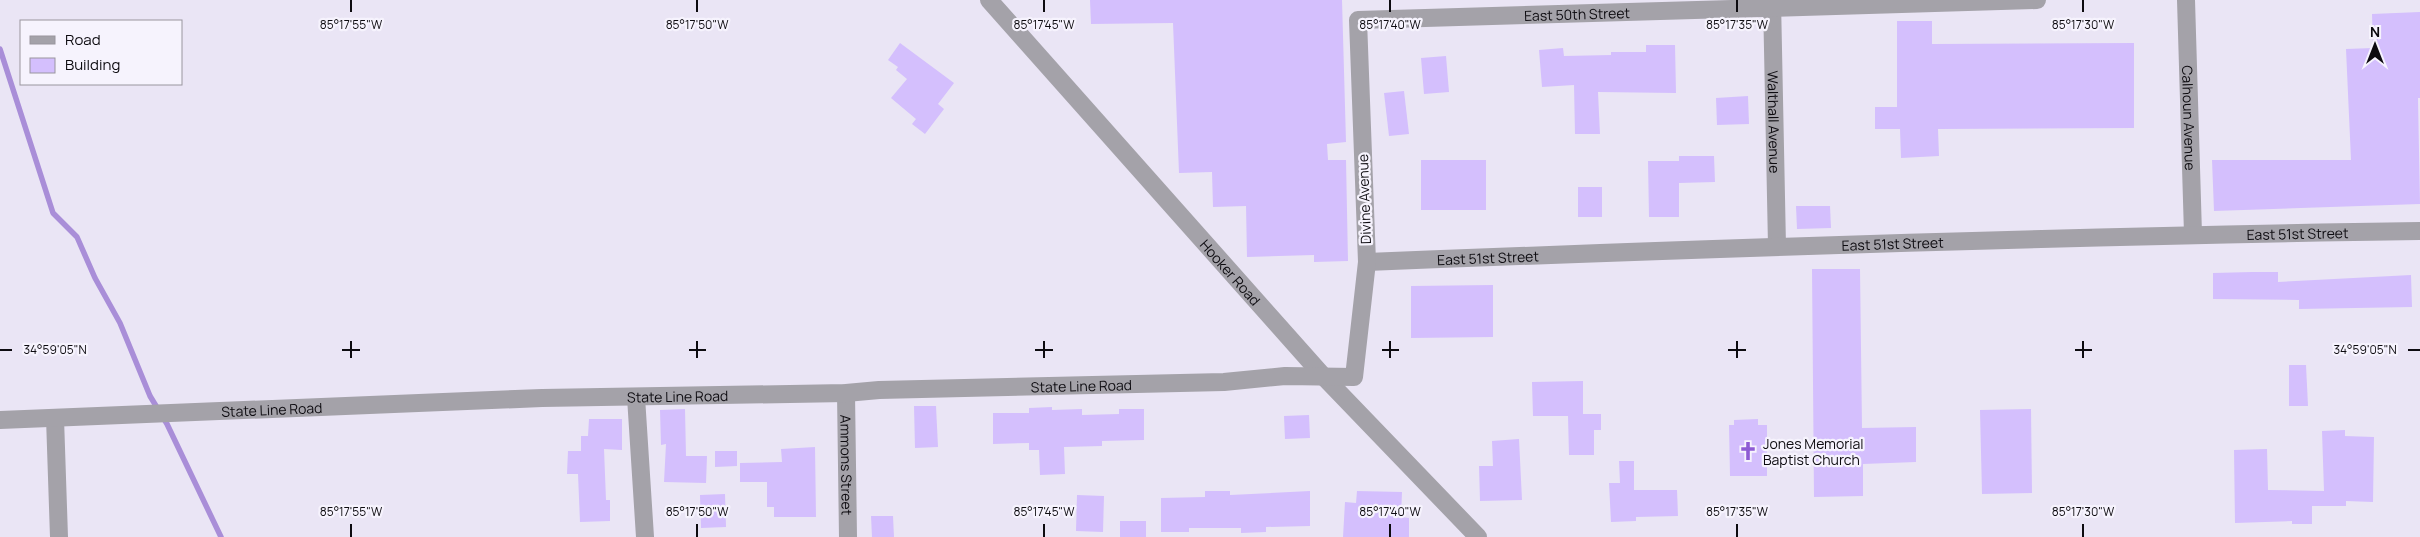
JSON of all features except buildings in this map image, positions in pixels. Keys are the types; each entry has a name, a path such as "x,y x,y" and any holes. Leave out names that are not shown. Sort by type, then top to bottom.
{"street":[{"name":"Hooker Road","path":"989,0 1324,377 1478,537"},
{"name":"East 50th Street","path":"1358,20 1772,5 2037,0"},
{"name":"Calhoun Avenue","path":"2186,0 2193,234"},
{"name":"Walthall Avenue","path":"1772,5 1777,246"},
{"name":"Divine Avenue","path":"1354,377 1367,262 1358,20"},
{"name":"East 51st Street","path":"1367,262 1777,246 2193,234 2420,231"},
{"name":"State Line Road","path":"0,420 542,398 846,393 879,390 1224,382 1285,376 1354,377"},
{"name":"Ammons Street","path":"846,393 848,537"},
{"path":"636,397 645,537"},
{"path":"55,418 58,537"}],"waterway":[{"path":"0,49 53,213 77,237 95,278 120,323 150,396 167,424 221,537"}],"place":[{"name":"Jones Memorial Baptist Church","path":"1748,451"}]}
